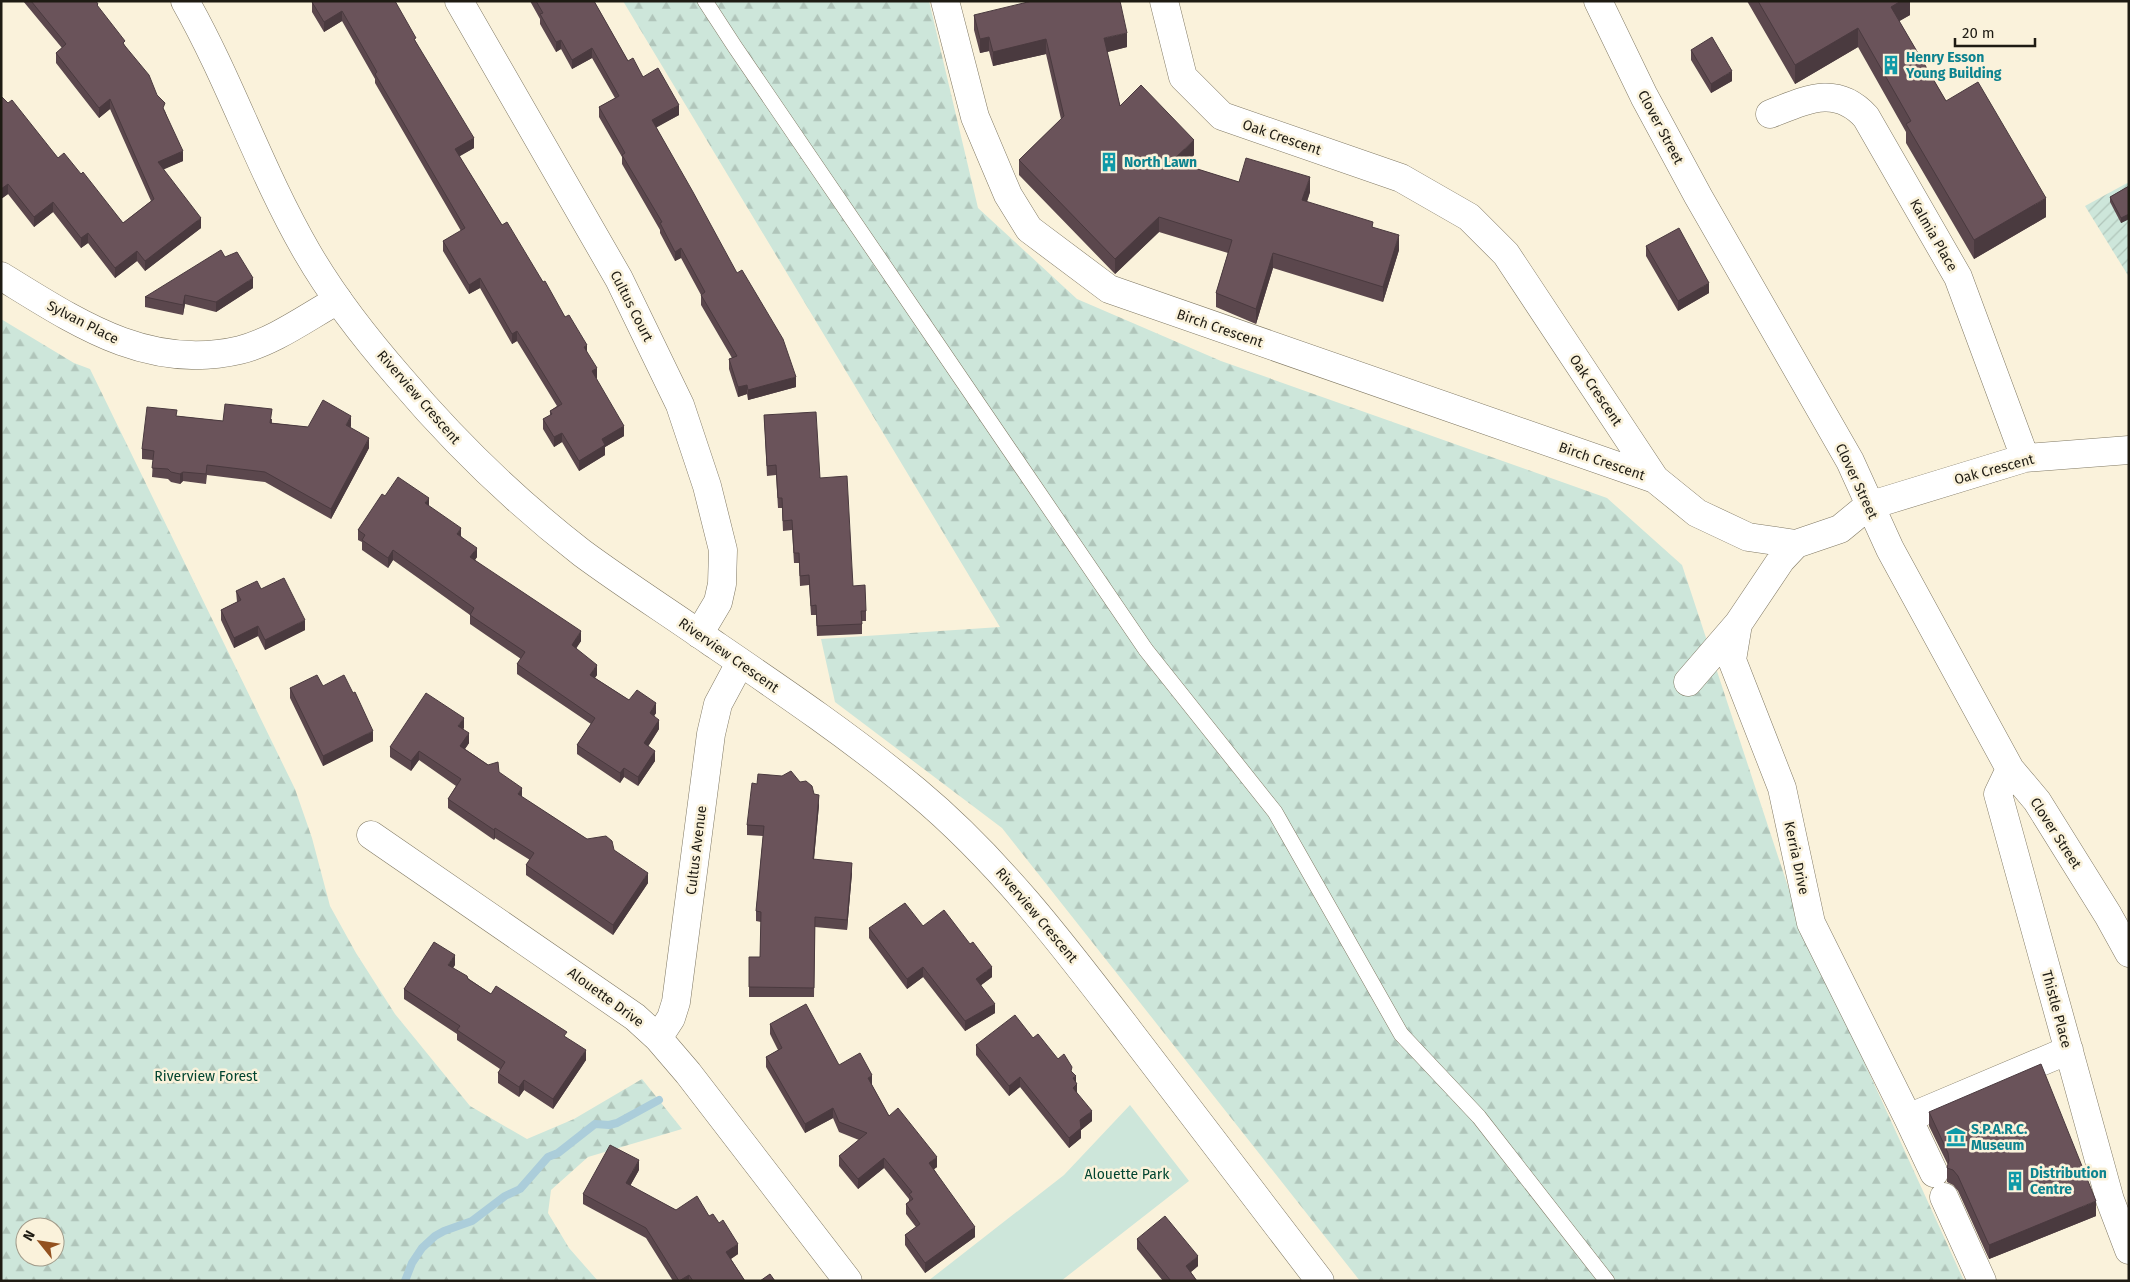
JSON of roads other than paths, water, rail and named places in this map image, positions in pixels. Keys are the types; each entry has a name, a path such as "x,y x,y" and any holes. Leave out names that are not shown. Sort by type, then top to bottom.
{"street":[{"name":"Riverview Crescent","path":"185,1 288,216 308,253 338,300 398,377 449,434 493,478 583,553 838,732 917,792 987,858 1066,949 1320,1281"},
{"name":"Cultus Court","path":"460,1 619,279 680,405 707,486 723,550 722,584 718,602 699,634"},
{"name":"Birch Crescent","path":"945,1 975,117 1008,195 1029,229 1109,289 1655,480"},
{"name":"Oak Crescent","path":"1164,1 1183,76 1222,116 1400,178 1469,217 1506,254 1655,480 1697,513 1748,537 1796,544 1840,529 1868,506 2025,458 2129,450"},
{"name":"Clover Street","path":"1598,1 1644,96 1698,196 1850,462 1868,506 1890,550 2010,768 2037,801 2129,952"},
{"name":"Kalmia Place","path":"1770,114 1816,98 1831,97 1852,104 1866,117 1958,277 2025,458"},
{"name":"Sylvan Place","path":"1,276 63,314 104,336 129,345 170,354 197,355 240,350 266,340 338,300"},
{"name":"Kerria Drive","path":"1796,544 1782,560 1738,624 1732,660 1782,788 1811,923 1908,1118 1982,1281"},
{"path":"1688,682 1738,624"},
{"name":"Cultus Avenue","path":"658,1038 671,1018 676,1002 711,734 718,704 740,663"},
{"name":"Thistle Place","path":"2010,768 1998,794 2110,1200 2125,1240"},
{"name":"Alouette Drive","path":"371,835 617,1003 658,1038 688,1073 848,1281"},
{"path":"1908,1118 2069,1050"}],"lane":[{"path":"705,1 1146,650 1275,812 1401,1034 1479,1117 1606,1281"}],"waterway":[{"path":"405,1281 412,1263 422,1248 435,1236 472,1221 505,1196 520,1189 548,1157 558,1153 595,1124 609,1125 617,1123 659,1100"}],"place":[{"name":"Henry Esson Young Building","path":"1891,65"},
{"name":"North Lawn","path":"1109,162"},
{"name":"S.P.A.R.C. Museum","path":"1956,1137"},
{"name":"Distribution Centre","path":"2015,1181"}],"park label":[{"name":"Riverview Forest","path":"206,1076"},
{"name":"Alouette Park","path":"1127,1174"}]}
